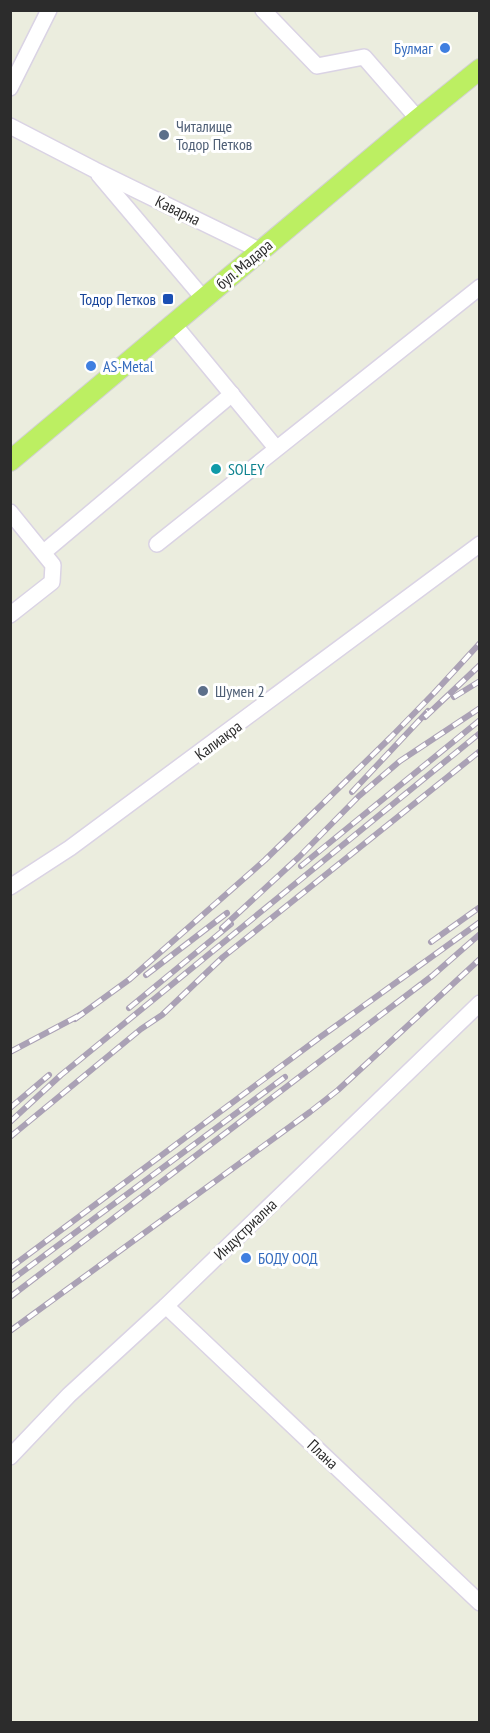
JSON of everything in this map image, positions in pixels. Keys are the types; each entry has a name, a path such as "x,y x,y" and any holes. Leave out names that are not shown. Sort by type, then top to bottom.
{"main road":[{"name":"бул. Мадара","path":"10,460 479,69"}],"street":[{"path":"10,88 50,10"},
{"path":"263,10 317,66 364,57 418,119"},
{"name":"Каварна","path":"10,126 261,251"},
{"name":"Каварна","path":"95,170 203,298"},
{"path":"158,544 480,287"},
{"path":"173,323 276,448"},
{"path":"44,552 232,394"},
{"path":"10,512 53,565 52,582 10,615"},
{"name":"Калиакра","path":"10,887 70,848 480,544"},
{"name":"Индустриална","path":"10,1456 69,1395 166,1306 480,1003"},
{"name":"Плана","path":"166,1306 480,1603"}],"railway":[{"path":"75,1019 130,979 265,860 391,737 480,643"},
{"path":"425,717 480,665"},
{"path":"454,697 480,681"},
{"path":"222,928 299,857 359,796 400,761 480,708"},
{"path":"352,792 428,711"},
{"path":"301,866 480,720"},
{"path":"10,1122 61,1075 480,733"},
{"path":"10,1137 141,1029 162,1015 223,957 480,751"},
{"path":"431,942 480,907"},
{"path":"146,975 227,913"},
{"path":"10,1268 319,1038 480,922"},
{"path":"129,1008 231,924"},
{"path":"10,1297 432,976 480,934"},
{"path":"10,1331 338,1090 480,959"},
{"path":"10,1052 82,1014"},
{"path":"10,1108 49,1075"},
{"path":"10,1281 285,1077"}],"place":[{"name":"Булмаг","path":"445,48"},
{"name":"Читалище Тодор Петков","path":"164,135"},
{"name":"Тодор Петков","path":"168,299"},
{"name":"AS-Metal","path":"91,366"},
{"name":"SOLEY","path":"216,469"},
{"name":"Шумен 2","path":"203,691"},
{"name":"БОДУ ООД","path":"246,1258"}]}
